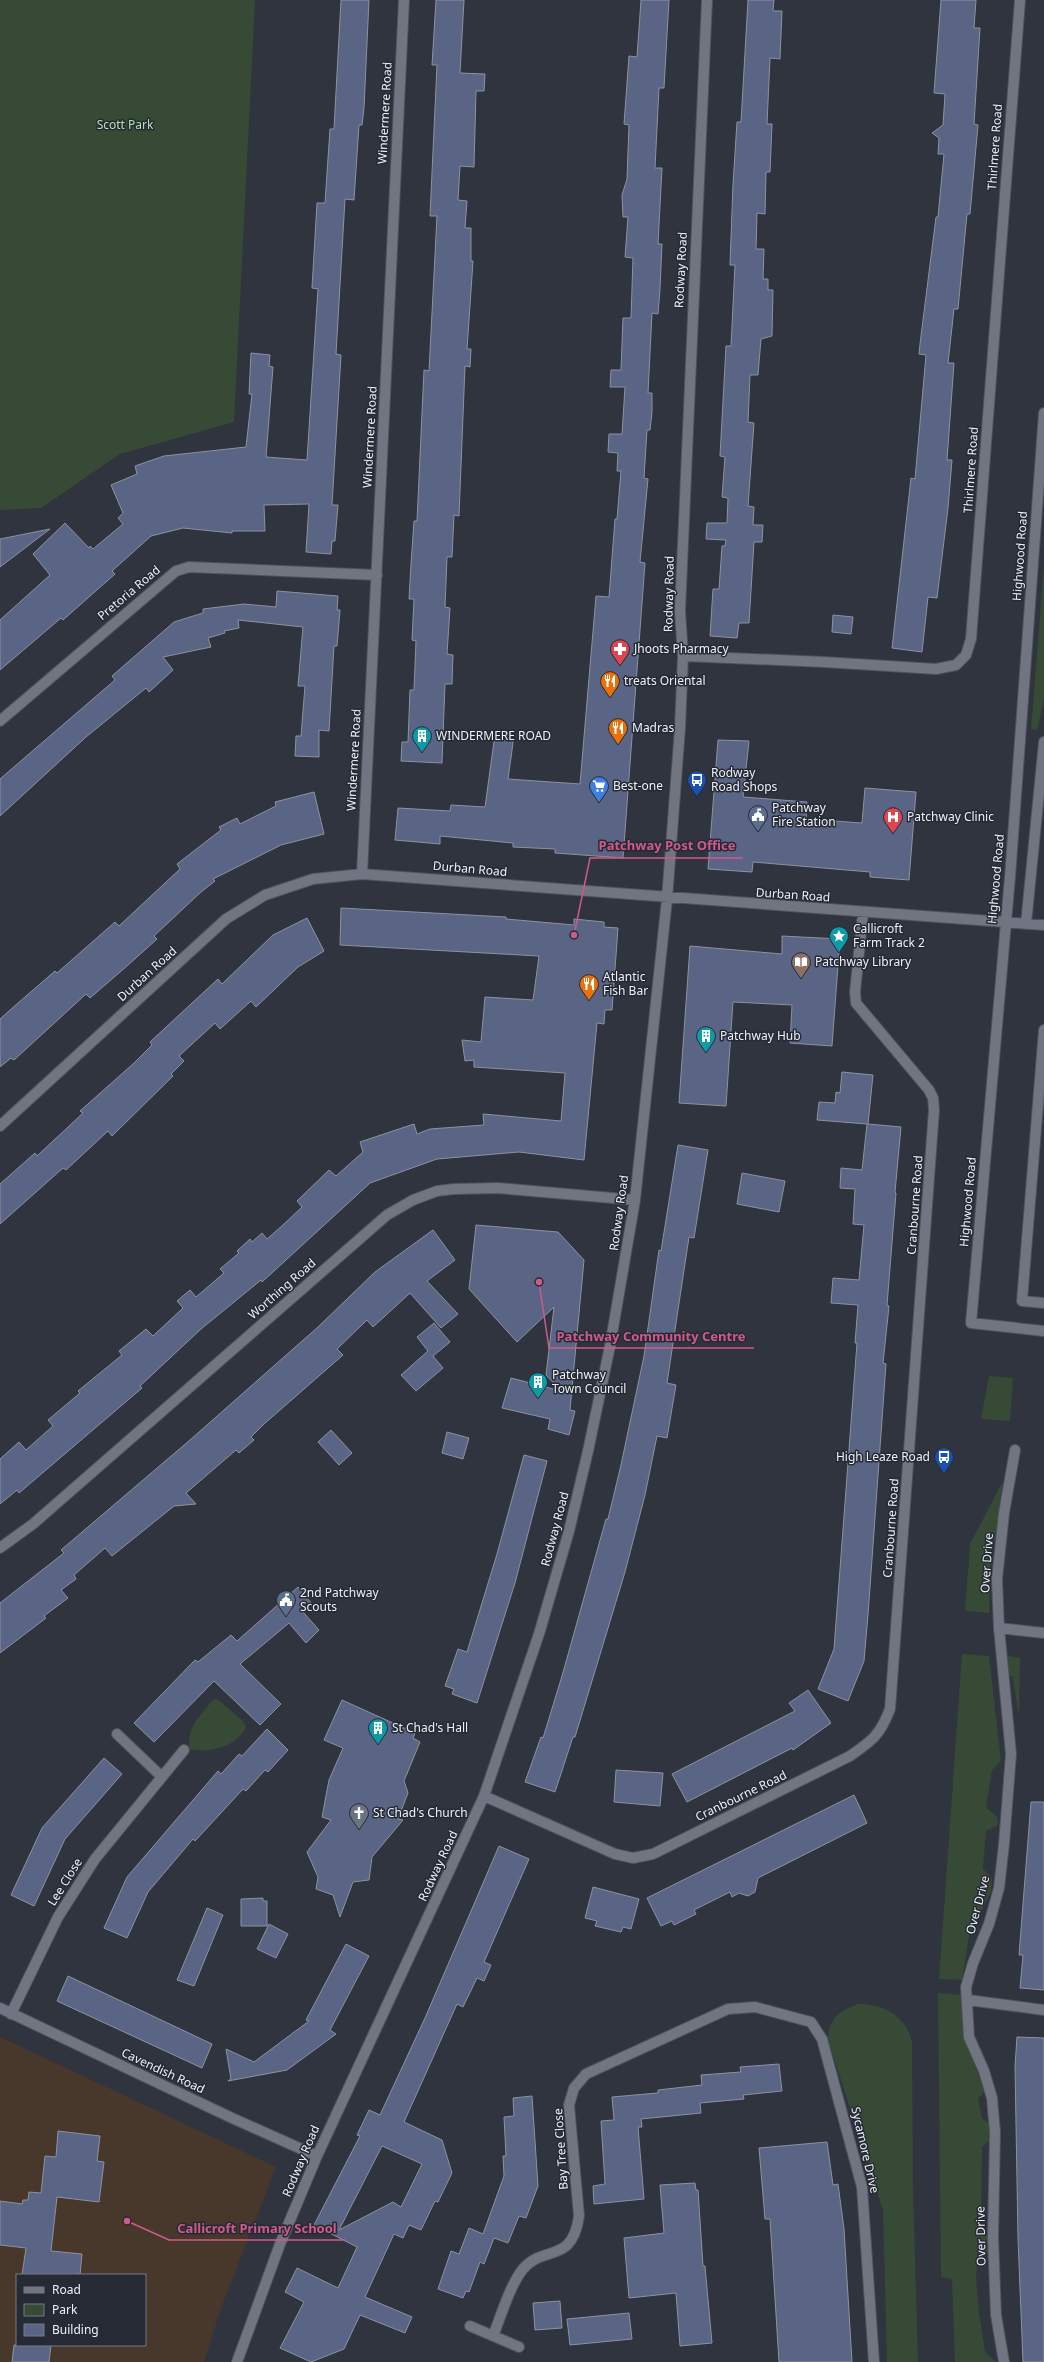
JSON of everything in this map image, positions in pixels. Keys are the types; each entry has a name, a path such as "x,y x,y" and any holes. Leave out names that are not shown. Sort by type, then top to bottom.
{"street":[{"name":"Windermere Road","path":"362,874 365,770 377,575 404,0"},
{"name":"Rodway Road","path":"237,2362 280,2244 316,2156 484,1796 539,1634 569,1531 605,1368 635,1200 667,899 680,728 683,656 680,611 707,0"},
{"name":"Thirlmere Road","path":"683,656 824,662 936,669 956,665 966,654 971,639 1020,0"},
{"name":"Highwood Road","path":"1044,413 1005,922 971,1323 1044,1331"},
{"name":"Pretoria Road","path":"0,721 176,571 189,567 377,575"},
{"path":"1026,924 1044,742"},
{"name":"Durban Road","path":"0,1126 226,920 265,895 313,879 362,874 667,899 1044,925"},
{"name":"Cranbourne Road","path":"484,1796 600,1848 632,1858 653,1854 850,1756 874,1740 883,1726 890,1709 934,1110 933,1098 929,1090 856,1002 855,992 863,912"},
{"path":"1044,1030 1022,1301 1044,1303"},
{"name":"Worthing Road","path":"0,1548 33,1524 387,1215 413,1200 437,1191 498,1188 635,1200"},
{"name":"Over Drive","path":"1004,2362 996,2315 993,2237 995,2132 992,2098 969,2037 968,2000 966,1987 991,1917 999,1888 1004,1844 1011,1754 999,1628 997,1580 1004,1512 1015,1450"},
{"path":"999,1628 1044,1633"},
{"path":"117,1734 161,1776"},
{"name":"Lee Close","path":"11,2014 62,1910 95,1859 161,1776 184,1750"},
{"path":"968,2000 1044,2010"},
{"name":"Bay Tree Close","path":"493,2336 517,2279 524,2268 534,2261 562,2250 573,2238 577,2228 579,2216 569,2105 574,2088 586,2074 728,2009 755,2007 811,2022"},
{"name":"Cavendish Road","path":"0,2008 232,2118 316,2156"},
{"name":"Sycamore Drive","path":"811,2022 822,2039 862,2187 874,2362"},
{"path":"470,2326 519,2347"}],"shaded area":[{"path":"0,2037 276,2167 221,2308 204,2362 0,2362"}],"green space":[{"name":"Scott Park","path":"0,0 255,0 234,422 120,454 41,508 0,510"},
{"path":"1044,565 1044,700 1037,730 1031,729"},
{"path":"989,1376 1013,1378 1010,1421 981,1419"},
{"path":"1003,1481 999,1526 991,1550 989,1613 965,1611 970,1544"},
{"path":"962,1654 989,1656 1001,1761 992,1770 986,1807 998,1818 997,1826 986,1831 983,1869 992,1878 991,1891 969,1936 962,1980 939,1979"},
{"path":"1004,1655 1020,1658 1019,1718 1013,1677 1006,1674"},
{"path":"217,1699 244,1722 246,1727 242,1734 230,1744 206,1750 190,1749 190,1735 195,1722 213,1700"},
{"path":"938,1993 963,1995 966,2038 984,2092 978,2099 982,2118 990,2124 990,2140 982,2147 981,2228 988,2236 989,2251 978,2256 976,2278 979,2313 985,2352 996,2362 955,2362 952,2279 941,2277"},
{"path":"858,2004 876,2006 892,2013 905,2025 912,2042 913,2192 918,2362 887,2362 883,2210 828,2040 830,2026 836,2017 845,2010"}],"building":[{"path":"341,0 369,0 364,108 362,125 359,125 354,200 345,199 336,354 341,355 332,505 338,505 335,541 332,541 331,554 306,552 309,504 264,505 265,531 232,531 232,533 183,528 151,536 112,571 115,574 63,620 61,618 0,670 0,620 50,575 33,554 65,523 89,548 90,546 93,549 123,524 118,518 123,513 111,485 137,474 135,466 164,456 246,447 252,394 249,394 251,353 270,355 269,366 273,367 266,457 307,460 318,289 312,288 317,203 325,203 330,129 334,129"},
{"path":"436,0 464,0 460,73 485,74 484,91 476,91 474,167 460,166 458,200 467,201 465,228 471,228 471,261 473,261 467,349 471,349 470,367 465,366 459,516 454,515 452,557 447,557 445,607 450,608 447,654 453,655 452,684 445,684 442,763 401,761 402,742 408,742 410,690 414,690 416,641 412,640 414,599 409,599 414,521 417,521 424,370 429,371 437,216 430,216 437,65 432,65"},
{"path":"641,0 669,0 664,88 659,88 655,168 662,168 658,244 662,244 660,289 658,314 652,313 648,393 652,393 652,412 650,430 647,430 644,478 648,479 640,562 645,563 623,858 555,853 555,849 513,847 513,843 440,836 440,844 395,840 398,808 450,811 451,805 485,807 495,734 514,736 508,779 580,784 596,596 609,597 615,519 617,519 621,471 617,471 618,453 608,452 609,434 622,434 625,387 610,387 611,370 621,370 623,318 631,318 633,258 625,257 628,217 623,217 622,195 627,179 629,125 624,124 629,56 637,57"},
{"path":"748,0 774,0 773,11 782,11 780,59 770,58 767,124 772,124 770,172 766,172 765,214 757,213 756,249 764,249 763,279 768,279 768,290 773,290 772,336 761,339 758,375 750,375 748,422 754,423 748,506 754,507 753,525 763,525 762,542 754,542 749,623 739,623 737,638 710,636 713,589 719,589 722,546 725,546 726,540 706,539 707,523 727,523 728,498 722,497 725,457 720,456 726,346 731,346 735,265 730,265 733,184 737,122 741,122"},
{"path":"941,0 976,0 974,28 980,28 974,124 978,125 970,214 967,214 958,309 954,309 948,363 954,363 947,460 952,460 948,508 937,598 928,597 922,652 892,648 911,478 915,479 926,355 919,354 936,217 938,217 944,154 938,154 939,138 932,133 943,125 945,94 934,93"},
{"path":"50,529 0,567 0,539"},
{"path":"277,591 338,596 337,610 340,610 337,646 334,646 329,731 319,730 319,757 295,756 296,736 301,736 305,686 298,686 303,627 238,620 239,628 224,631 225,633 208,638 211,647 163,657 173,670 149,692 146,688 86,737 0,816 0,779 115,680 112,676 174,622 203,613 203,609 244,604 276,607"},
{"path":"833,615 853,617 851,634 832,632"},
{"path":"718,740 749,741 743,797 807,802 806,819 862,823 865,788 916,792 909,880 870,877 870,872 753,862 752,872 708,869"},
{"path":"314,792 324,834 281,845 213,879 215,881 201,892 154,936 157,939 127,966 90,998 86,994 14,1060 11,1058 0,1067 0,1019 18,1003 55,971 57,973 115,922 119,926 180,869 177,864 221,830 219,827 237,818 240,824 276,806 275,802"},
{"path":"341,908 506,917 506,919 574,925 574,919 604,922 604,927 618,928 612,1010 605,1010 604,1024 597,1023 584,1160 519,1152 437,1159 370,1183 262,1282 261,1280 201,1329 140,1386 142,1388 19,1493 17,1490 0,1504 0,1459 19,1442 26,1450 53,1426 48,1420 80,1393 78,1391 122,1355 119,1351 146,1329 153,1336 183,1308 177,1301 190,1290 196,1297 224,1273 220,1269 239,1253 237,1251 250,1239 252,1242 262,1233 267,1239 283,1225 302,1207 297,1201 329,1170 336,1176 363,1152 360,1142 414,1124 417,1134 430,1129 484,1125 483,1114 561,1121 565,1073 474,1067 474,1060 465,1061 462,1040 481,1042 485,997 533,1000 539,956 340,945"},
{"path":"307,918 324,951 298,967 256,1007 251,1001 220,1029 215,1023 179,1056 184,1061 171,1074 173,1076 112,1136 108,1131 66,1170 63,1168 0,1224 0,1184 35,1153 37,1156 83,1113 80,1111 133,1064 152,1045 150,1042 218,979 222,984 273,935"},
{"path":"782,936 840,939 832,1046 790,1043 792,1005 733,1002 726,1106 679,1103 690,946 782,954"},
{"path":"842,1072 873,1075 868,1124 901,1127 887,1305 889,1306 883,1363 886,1364 864,1661 848,1701 818,1689 834,1649 857,1343 855,1343 858,1305 831,1303 833,1278 859,1280 864,1225 853,1224 855,1189 840,1188 841,1168 862,1170 867,1124 817,1120 819,1102 835,1103 836,1092 840,1093"},
{"path":"678,1145 708,1150 694,1238 689,1237 667,1383 676,1385 667,1438 657,1436 645,1495 625,1572 575,1737 573,1737 555,1792 525,1782 541,1737 543,1738 562,1676 606,1519 608,1519 621,1465 644,1356 659,1250 661,1251"},
{"path":"742,1173 785,1181 779,1212 737,1204"},
{"path":"476,1225 558,1232 584,1260 570,1410 575,1411 569,1435 548,1429 550,1419 502,1408 511,1378 561,1391 546,1375 554,1307 517,1342 469,1289"},
{"path":"433,1230 455,1260 427,1281 458,1314 441,1328 410,1293 373,1327 367,1320 337,1349 343,1355 264,1424 251,1437 254,1440 239,1453 236,1450 186,1493 196,1504 174,1506 112,1556 105,1548 74,1575 76,1579 61,1590 68,1598 44,1616 46,1618 0,1653 0,1603 64,1553 61,1550 190,1440 318,1327 375,1272"},
{"path":"434,1323 450,1342 433,1356 443,1368 416,1391 401,1375 428,1351 417,1337"},
{"path":"331,1430 352,1453 339,1465 318,1442"},
{"path":"447,1432 469,1438 463,1459 442,1453"},
{"path":"524,1455 547,1461 515,1583 477,1703 452,1694 454,1689 445,1686 458,1649 467,1652 497,1554"},
{"path":"298,1587 312,1604 303,1612 319,1630 306,1643 289,1623 240,1664 281,1704 260,1725 214,1681 154,1742 134,1723 195,1660 198,1662 231,1635 237,1641"},
{"path":"808,1690 831,1723 793,1750 792,1748 687,1802 672,1774 795,1711 789,1703"},
{"name":"St Chad's Church","path":"342,1700 415,1733 413,1738 420,1742 404,1781 408,1793 398,1819 403,1820 372,1857 369,1880 353,1882 340,1917 333,1895 316,1889 318,1877 307,1852 331,1820 322,1817 329,1780 343,1748 324,1740"},
{"path":"267,1729 288,1750 268,1772 265,1770 246,1791 243,1789 195,1841 193,1839 148,1892 127,1938 104,1928 127,1877 218,1771 221,1774 239,1754 242,1756"},
{"path":"104,1758 122,1774 65,1839 34,1906 11,1895 42,1828"},
{"path":"616,1770 663,1773 660,1806 614,1802"},
{"path":"854,1795 867,1823 758,1878 755,1892 748,1896 739,1893 732,1897 730,1892 694,1910 696,1914 674,1925 672,1921 661,1926 647,1898"},
{"path":"1031,1802 1044,1802 1044,1990 1020,1988 1023,1955 1019,1955"},
{"path":"499,1846 529,1859 484,1962 491,1965 484,1981 477,1978 463,2007 457,2004 404,2122 442,2140 452,2173 438,2202 435,2201 421,2230 409,2225 403,2238 394,2234 365,2297 412,2317 405,2333 360,2315 344,2349 311,2362 280,2348 304,2302 285,2292 297,2268 338,2288 357,2247 314,2225 360,2136 357,2135 369,2110 380,2115 425,2018","holes":["382,2146 422,2164 401,2207 393,2202 339,2230"]},
{"path":"593,1887 639,1899 631,1929 623,1927 621,1932 595,1926 597,1921 585,1918"},
{"path":"263,1898 263,1901 267,1901 267,1926 241,1926 241,1899"},
{"path":"207,1908 223,1915 194,1986 177,1980"},
{"path":"269,1924 288,1934 276,1958 257,1949"},
{"path":"346,1944 369,1956 330,2030 336,2034 287,2070 228,2081 231,2079 226,2049 254,2062 309,2021 306,2020"},
{"path":"68,1976 212,2044 202,2068 57,2001"},
{"path":"1017,2037 1044,2038 1044,2362 1023,2362 1018,2238 1015,2066"},
{"path":"779,2064 782,2091 743,2095 744,2099 700,2103 701,2113 641,2119 642,2127 638,2127 644,2199 594,2204 593,2186 605,2184 601,2121 614,2120 612,2097 658,2093 658,2090 702,2085 701,2075 741,2072 740,2067"},
{"path":"532,2096 538,2186 526,2218 519,2216 508,2243 494,2238 484,2264 480,2262 469,2292 466,2291 463,2298 438,2289 451,2251 459,2254 469,2228 483,2234 504,2176 503,2156 506,2156 504,2117 514,2116 513,2098"},
{"path":"58,2131 100,2136 97,2161 104,2162 99,2202 57,2197 51,2251 82,2254 80,2274 22,2274 26,2248 0,2245 0,2201 22,2204 23,2200 28,2200 29,2192 41,2193 45,2156 56,2157"},
{"path":"827,2142 833,2185 838,2184 844,2229 852,2362 779,2362 770,2219 765,2219 759,2148"},
{"path":"695,2183 696,2190 698,2190 703,2266 705,2266 712,2343 680,2346 676,2293 629,2298 624,2238 664,2233 660,2185"},
{"path":"560,2301 562,2328 535,2330 533,2303"},
{"path":"629,2313 632,2339 570,2345 567,2319"},
{"path":"14,2345 51,2346 49,2362 12,2362"}],"place":[{"name":"Jhoots Pharmacy","path":"620,666"},
{"name":"treats Oriental","path":"610,698"},
{"name":"Madras","path":"618,745"},
{"name":"WINDERMERE ROAD","path":"422,753"},
{"name":"Rodway Road Shops","path":"697,797"},
{"name":"Best-one","path":"599,803"},
{"name":"Patchway Fire Station","path":"758,832"},
{"name":"Patchway Clinic","path":"893,834"},
{"name":"Patchway Post Office","path":"574,935"},
{"name":"Callicroft Farm Track 2","path":"839,953"},
{"name":"Patchway Library","path":"801,979"},
{"name":"Atlantic Fish Bar","path":"589,1001"},
{"name":"Patchway Hub","path":"706,1053"},
{"name":"Patchway Community Centre","path":"539,1282"},
{"name":"Patchway Town Council","path":"538,1399"},
{"name":"High Leaze Road","path":"944,1474"},
{"name":"2nd Patchway Scouts","path":"286,1617"},
{"name":"St Chad's Hall","path":"378,1745"},
{"name":"St Chad's Church","path":"359,1830"},
{"name":"Callicroft Primary School","path":"127,2221"}]}
